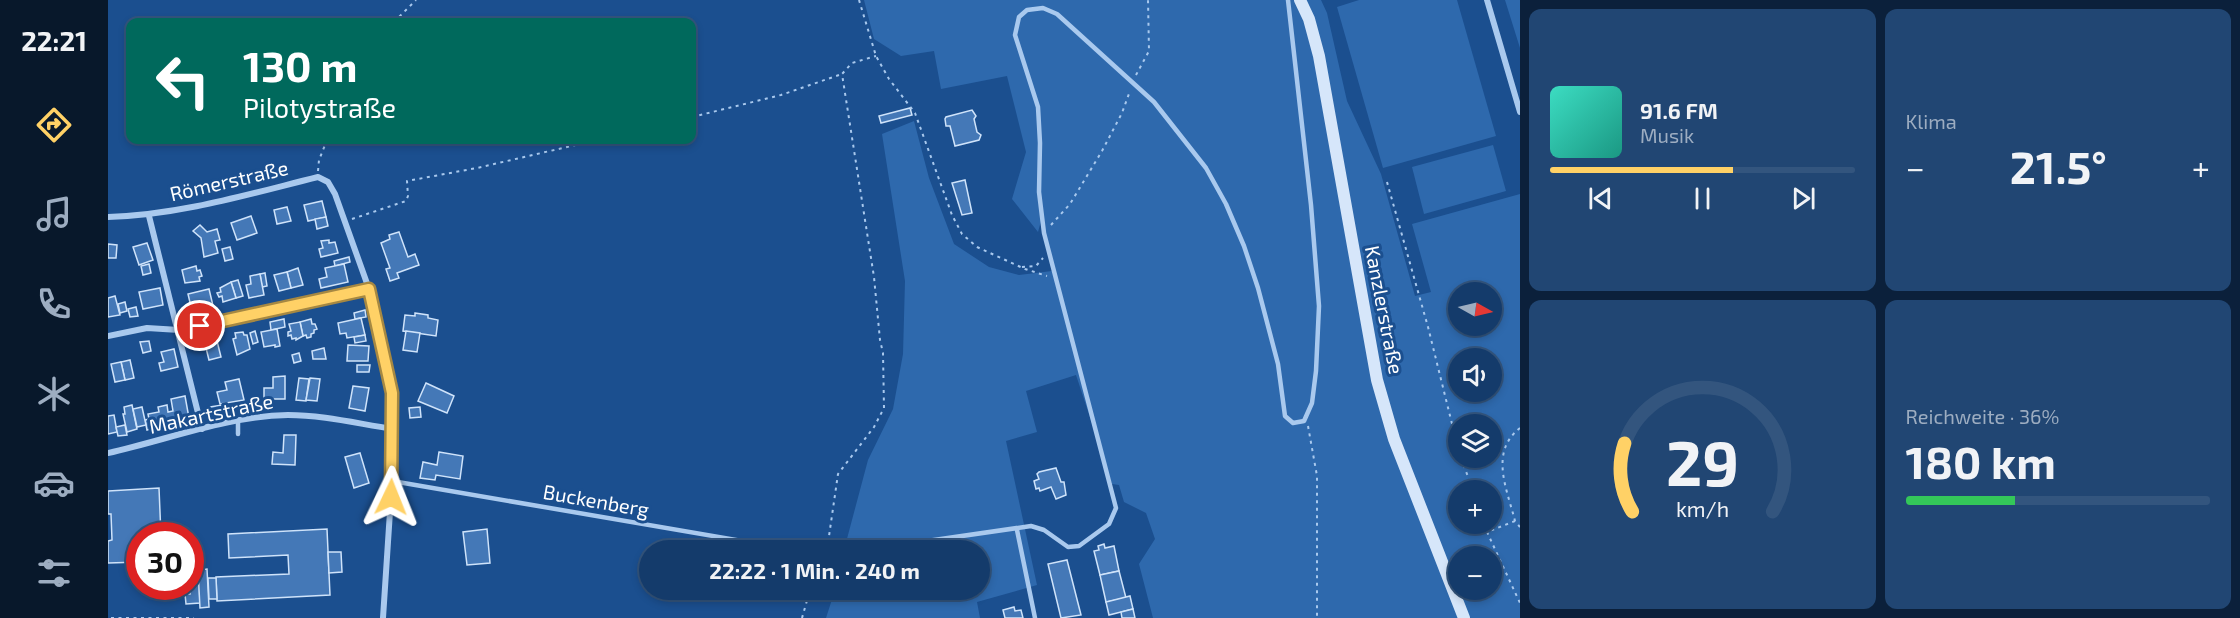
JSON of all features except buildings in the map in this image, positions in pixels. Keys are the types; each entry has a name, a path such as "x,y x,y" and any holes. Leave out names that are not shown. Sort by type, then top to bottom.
{"main road":[{"name":"Kanzlerstraße","path":"1300,0 1315,38 1322,67 1367,333 1379,388 1398,450 1464,618"}],"street":[{"path":"1487,0 1520,112"},
{"path":"318,177 328,182 336,194 369,289 392,393 392,481 383,618"},
{"name":"Römerstraße","path":"108,218 149,216 212,204 318,177"},
{"path":"149,216 202,429"},
{"path":"108,336 147,328 179,330 369,289"},
{"name":"Makartstraße","path":"108,453 238,421 290,415 393,429"}],"lane":[{"path":"941,540 1017,530 1031,526 1044,530 1068,547 1079,546 1109,524 1116,508 1044,234 1039,192 1040,116 1015,35 1019,17 1026,10 1043,8 1057,14 1154,102 1206,168 1226,204 1244,246 1258,288 1278,364 1286,416 1293,423 1301,422 1307,417 1315,383 1318,284 1288,0"},
{"path":"238,421 238,434"},
{"name":"Buckenberg","path":"392,481 737,540"},
{"path":"1017,530 1035,618"}],"path":[{"path":"398,18 416,0"},
{"path":"859,0 876,56 889,79 915,113 952,215 962,234 977,247 1019,267 1044,276 1055,277"},
{"path":"1044,234 1070,204 1122,113 1133,82 1149,51 1148,0"},
{"path":"696,116 781,95 842,74 852,63 876,56"},
{"path":"828,540 838,474 874,427 884,408 883,353 874,277 842,74"},
{"name":"Römerstraße","path":"318,177 319,160 325,144"},
{"path":"345,222 406,201 407,181 477,168 580,144"},
{"path":"1387,183 1428,327 1450,414"},
{"path":"1019,267 1036,266 1044,256"},
{"path":"1307,417 1317,476 1317,618"},
{"path":"1520,429 1509,436 1502,465 1515,521 1520,527"},
{"path":"1502,526 1515,521"},
{"path":"1488,534 1520,603"},
{"path":"802,618 807,600"},
{"path":"111,618 194,618"}],"shaded area":[{"path":"864,0 1321,0 1327,13 1347,101 1381,174 1415,296 1431,292 1412,224 1520,194 1520,618 1153,618 1139,564 1155,539 1146,513 1124,502 1119,485 1112,484 1076,375 1026,391 1037,432 1006,441 1037,585 990,598 990,540 847,540 868,460 893,409 903,354 905,281 882,134 914,121 929,178 954,244 989,267 1019,275 1052,271 1041,221 1038,232 1012,199 1026,152 1007,76 941,89 934,51 901,56 874,39"},
{"path":"1359,0 1457,0 1496,136 1383,168 1337,7"},
{"path":"1505,0 1520,0 1520,48"},
{"path":"1493,145 1506,191 1424,214 1412,167"},
{"path":"832,600 984,600 977,602 980,618 826,618"}],"route":[{"path":"200,326 369,289 392,393 391,497"}]}
